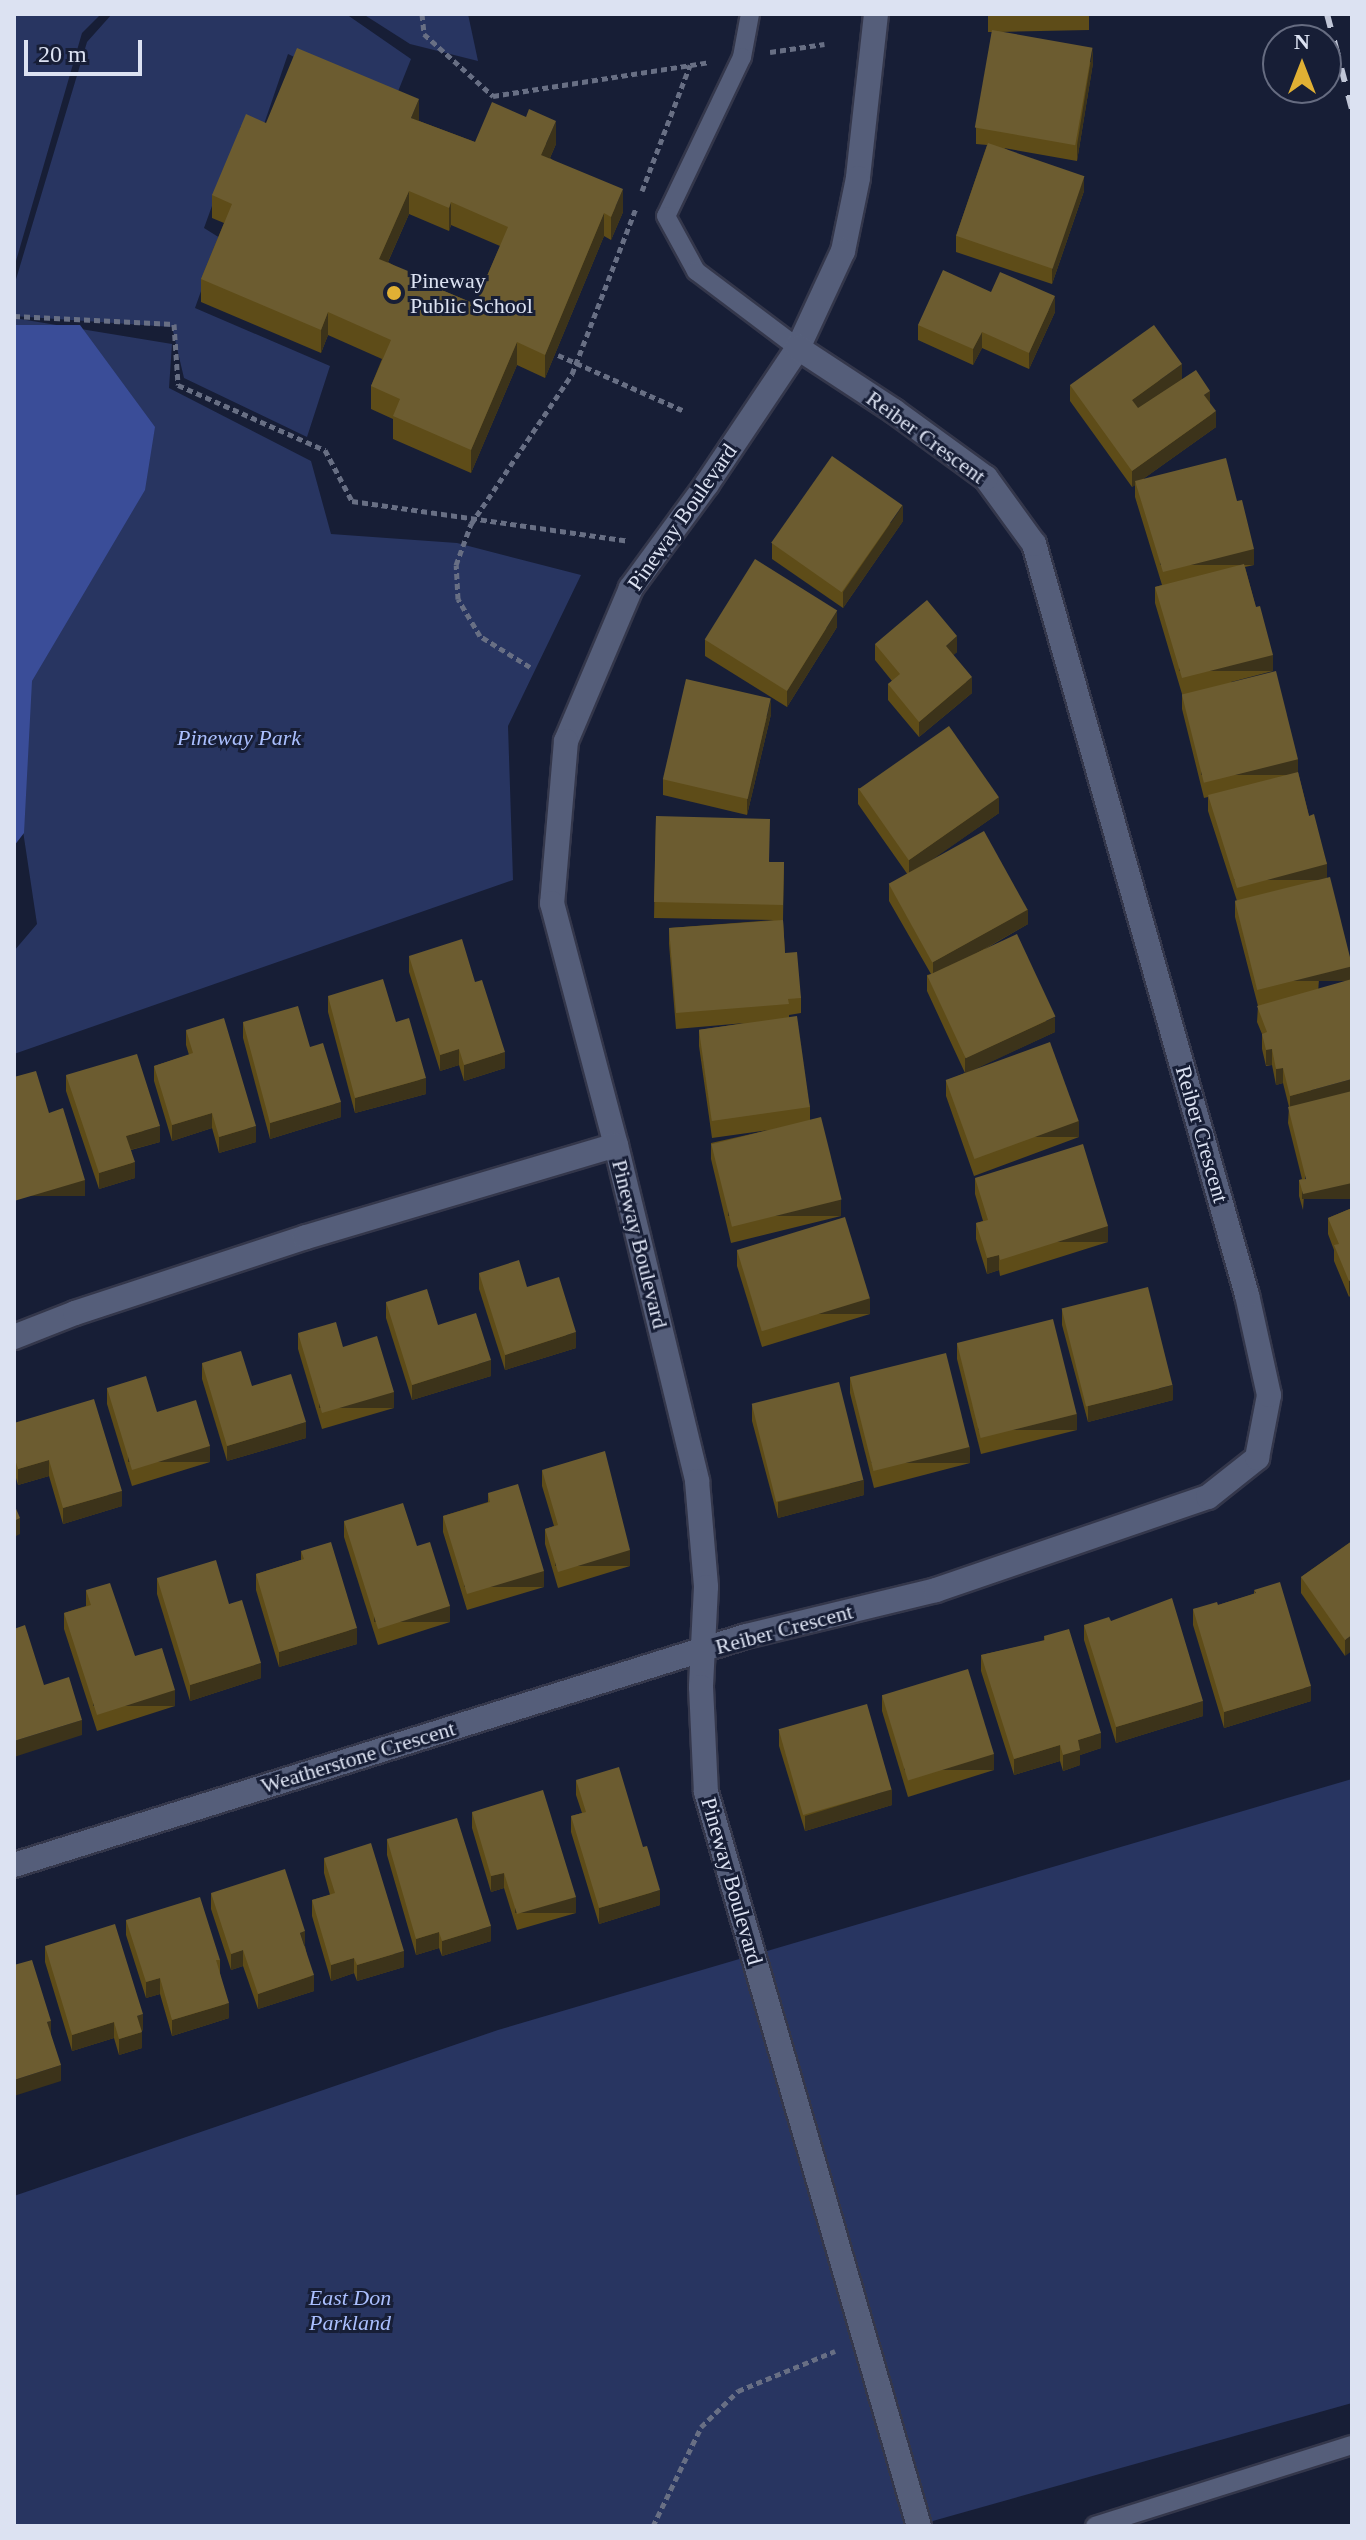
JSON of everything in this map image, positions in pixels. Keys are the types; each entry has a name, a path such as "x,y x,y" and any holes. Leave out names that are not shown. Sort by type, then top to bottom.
{"street":[{"name":"Pineway Boulevard","path":"876,14 858,178 843,251 798,348 631,588 566,741 552,903 616,1145 697,1481 706,1587 701,1687 706,1792 919,2526"},
{"name":"Reiber Crescent","path":"703,1651 746,1636 936,1590 1208,1497 1257,1458 1269,1395 1243,1279 1034,544 986,478 894,411 798,348"},
{"path":"14,1337 75,1313 306,1237 616,1145"},
{"name":"Weatherstone Crescent","path":"14,1865 703,1651"}],"lane":[{"path":"750,14 742,57 666,216 696,271 798,348"},
{"path":"1095,2526 1352,2445"}],"path":[{"path":"422,14 424,34 493,96 824,44"},
{"path":"530,667 480,636 458,599 456,565 475,519 576,363 690,65"},
{"path":"14,316 174,324 178,385 325,450 352,501 661,546"},
{"path":"558,355 682,410"},
{"path":"653,2526 701,2427 738,2391 825,2354"}],"green space":[{"path":"14,14 101,14 82,33 14,268"},
{"path":"112,14 346,14 411,59 393,104 288,54 262,130 241,126 204,228 220,238 195,308 330,366 307,437 184,378 172,327 14,316 14,286 87,42"},
{"path":"363,14 468,14 478,61 410,44"},
{"name":"Pineway Park","path":"14,318 172,344 169,388 311,461 331,534 457,543 581,575 508,726 513,880 14,1054 14,951 37,924 14,771"},
{"name":"East Don Parkland","path":"1352,1779 1352,2403 915,2526 14,2526 14,2196 498,2030"}],"shaded area":[{"path":"14,325 80,325 155,427 145,490 32,681 24,833 14,846"}],"building":[{"path":"1089,14 1089,15 988,16"},
{"path":"992,30 1092,48 1075,145 975,127"},
{"path":"297,48 419,99 411,118 475,142 492,102 526,117 529,109 556,121 541,155 623,189 611,217 604,213 545,355 517,342 471,450 393,416 400,399 371,386 391,340 328,312 321,330 201,279 232,204 212,195 246,114 266,123","holes":["409,191 449,208 451,202 508,227 475,304 418,280 420,276 379,259"]},
{"path":"988,143 1084,176 1053,269 956,236"},
{"path":"943,270 991,292 1000,272 1055,296 1029,353 982,332 973,349 918,325"},
{"path":"1154,325 1182,364 1132,400 1138,408 1196,370 1210,391 1204,395 1216,411 1132,471 1070,385"},
{"path":"832,456 902,505 842,592 771,543"},
{"path":"1226,458 1237,501 1242,500 1254,549 1163,572 1135,481"},
{"path":"755,559 837,610 787,691 705,640"},
{"path":"1244,564 1256,607 1260,606 1273,655 1182,678 1155,587"},
{"path":"927,600 957,636 946,646 972,677 919,722 888,684 900,674 875,644"},
{"path":"1276,671 1298,759 1204,783 1182,694"},
{"path":"686,679 771,699 748,799 663,779"},
{"path":"949,726 999,797 909,860 859,789"},
{"path":"1298,772 1309,816 1314,814 1327,864 1237,888 1208,795"},
{"path":"656,816 770,819 769,862 784,862 783,905 654,902"},
{"path":"984,831 1028,910 932,963 889,884"},
{"path":"1330,877 1352,966 1257,990 1235,901"},
{"path":"783,920 785,953 797,952 801,998 788,999 789,1004 676,1013 669,928"},
{"path":"1017,934 1055,1016 966,1058 927,976"},
{"path":"462,939 475,982 482,980 505,1052 464,1065 459,1049 440,1055 409,956"},
{"path":"383,979 396,1022 409,1018 426,1078 355,1098 328,996"},
{"path":"1352,979 1352,1079 1290,1096 1283,1068 1276,1069 1272,1049 1266,1050 1262,1034 1267,1032 1257,1006"},
{"path":"298,1006 310,1047 323,1043 341,1102 270,1123 243,1022"},
{"path":"797,1016 810,1107 712,1121 699,1030"},
{"path":"224,1018 256,1126 219,1137 212,1113 172,1125 154,1066 193,1053 186,1030"},
{"path":"1050,1042 1079,1121 974,1159 946,1080"},
{"path":"137,1054 160,1126 126,1136 135,1162 99,1173 66,1075"},
{"path":"36,1071 49,1113 63,1108 85,1180 14,1201 14,1077"},
{"path":"1352,1091 1352,1183 1303,1194 1299,1180 1306,1179 1288,1107"},
{"path":"821,1117 842,1199 732,1227 711,1144"},
{"path":"1083,1144 1108,1226 1000,1260 999,1255 987,1258 976,1223 988,1220 975,1178"},
{"path":"1352,1208 1352,1279 1349,1281 1334,1245 1339,1244 1328,1218"},
{"path":"845,1217 870,1298 762,1331 737,1250"},
{"path":"519,1260 527,1287 559,1277 576,1332 505,1355 479,1273"},
{"path":"1148,1287 1172,1385 1086,1407 1062,1309"},
{"path":"427,1289 438,1325 476,1313 491,1360 412,1385 386,1302"},
{"path":"1053,1319 1077,1414 981,1438 957,1343"},
{"path":"336,1322 343,1347 377,1336 394,1392 322,1413 298,1333"},
{"path":"241,1351 252,1386 291,1374 306,1422 227,1446 202,1363"},
{"path":"946,1353 969,1447 873,1471 850,1377"},
{"path":"146,1376 157,1412 196,1400 210,1446 132,1470 107,1388"},
{"path":"839,1382 863,1480 776,1502 752,1404"},
{"path":"94,1399 122,1491 63,1508 49,1460 18,1469 14,1456 14,1423"},
{"path":"605,1451 630,1550 558,1572 545,1529 558,1525 542,1470"},
{"path":"518,1484 544,1571 467,1594 443,1516 490,1502 488,1493"},
{"path":"403,1503 417,1546 430,1542 450,1606 378,1629 344,1521"},
{"path":"14,1504 20,1518 14,1521"},
{"path":"1352,1541 1352,1635 1345,1640 1301,1577"},
{"path":"331,1542 357,1628 279,1652 256,1574 304,1559 301,1551"},
{"path":"216,1560 229,1604 242,1600 261,1663 190,1685 157,1578"},
{"path":"1280,1582 1311,1686 1224,1712 1193,1609 1217,1602 1218,1605"},
{"path":"110,1583 135,1656 162,1648 175,1690 97,1715 64,1613 91,1605 86,1590"},
{"path":"1172,1598 1203,1701 1116,1727 1084,1625 1109,1617 1111,1621"},
{"path":"25,1625 44,1685 69,1677 82,1720 14,1741 14,1629"},
{"path":"1069,1629 1101,1733 1078,1740 1080,1750 1063,1755 1060,1745 1014,1759 981,1655 1045,1640 1044,1636"},
{"path":"968,1669 994,1754 908,1780 882,1695"},
{"path":"867,1704 892,1790 803,1815 779,1729"},
{"path":"619,1767 643,1847 647,1846 660,1890 599,1908 571,1816 586,1812 576,1780"},
{"path":"543,1790 576,1897 517,1914 504,1873 491,1876 472,1812"},
{"path":"457,1818 491,1926 442,1941 439,1932 416,1939 387,1839"},
{"path":"371,1843 404,1951 357,1965 354,1958 331,1965 312,1900 335,1893 324,1858"},
{"path":"285,1869 305,1931 300,1933 314,1975 258,1994 243,1950 231,1954 211,1893"},
{"path":"200,1897 220,1960 216,1960 229,2003 172,2020 160,1978 146,1982 126,1920"},
{"path":"115,1924 143,2014 137,2016 142,2032 119,2039 114,2022 72,2035 45,1946"},
{"path":"32,1960 61,2065 14,2080 14,1965"}],"railway":[{"path":"1327,14 1352,109"}],"place":[{"name":"Pineway Public School","path":"394,293"}]}
